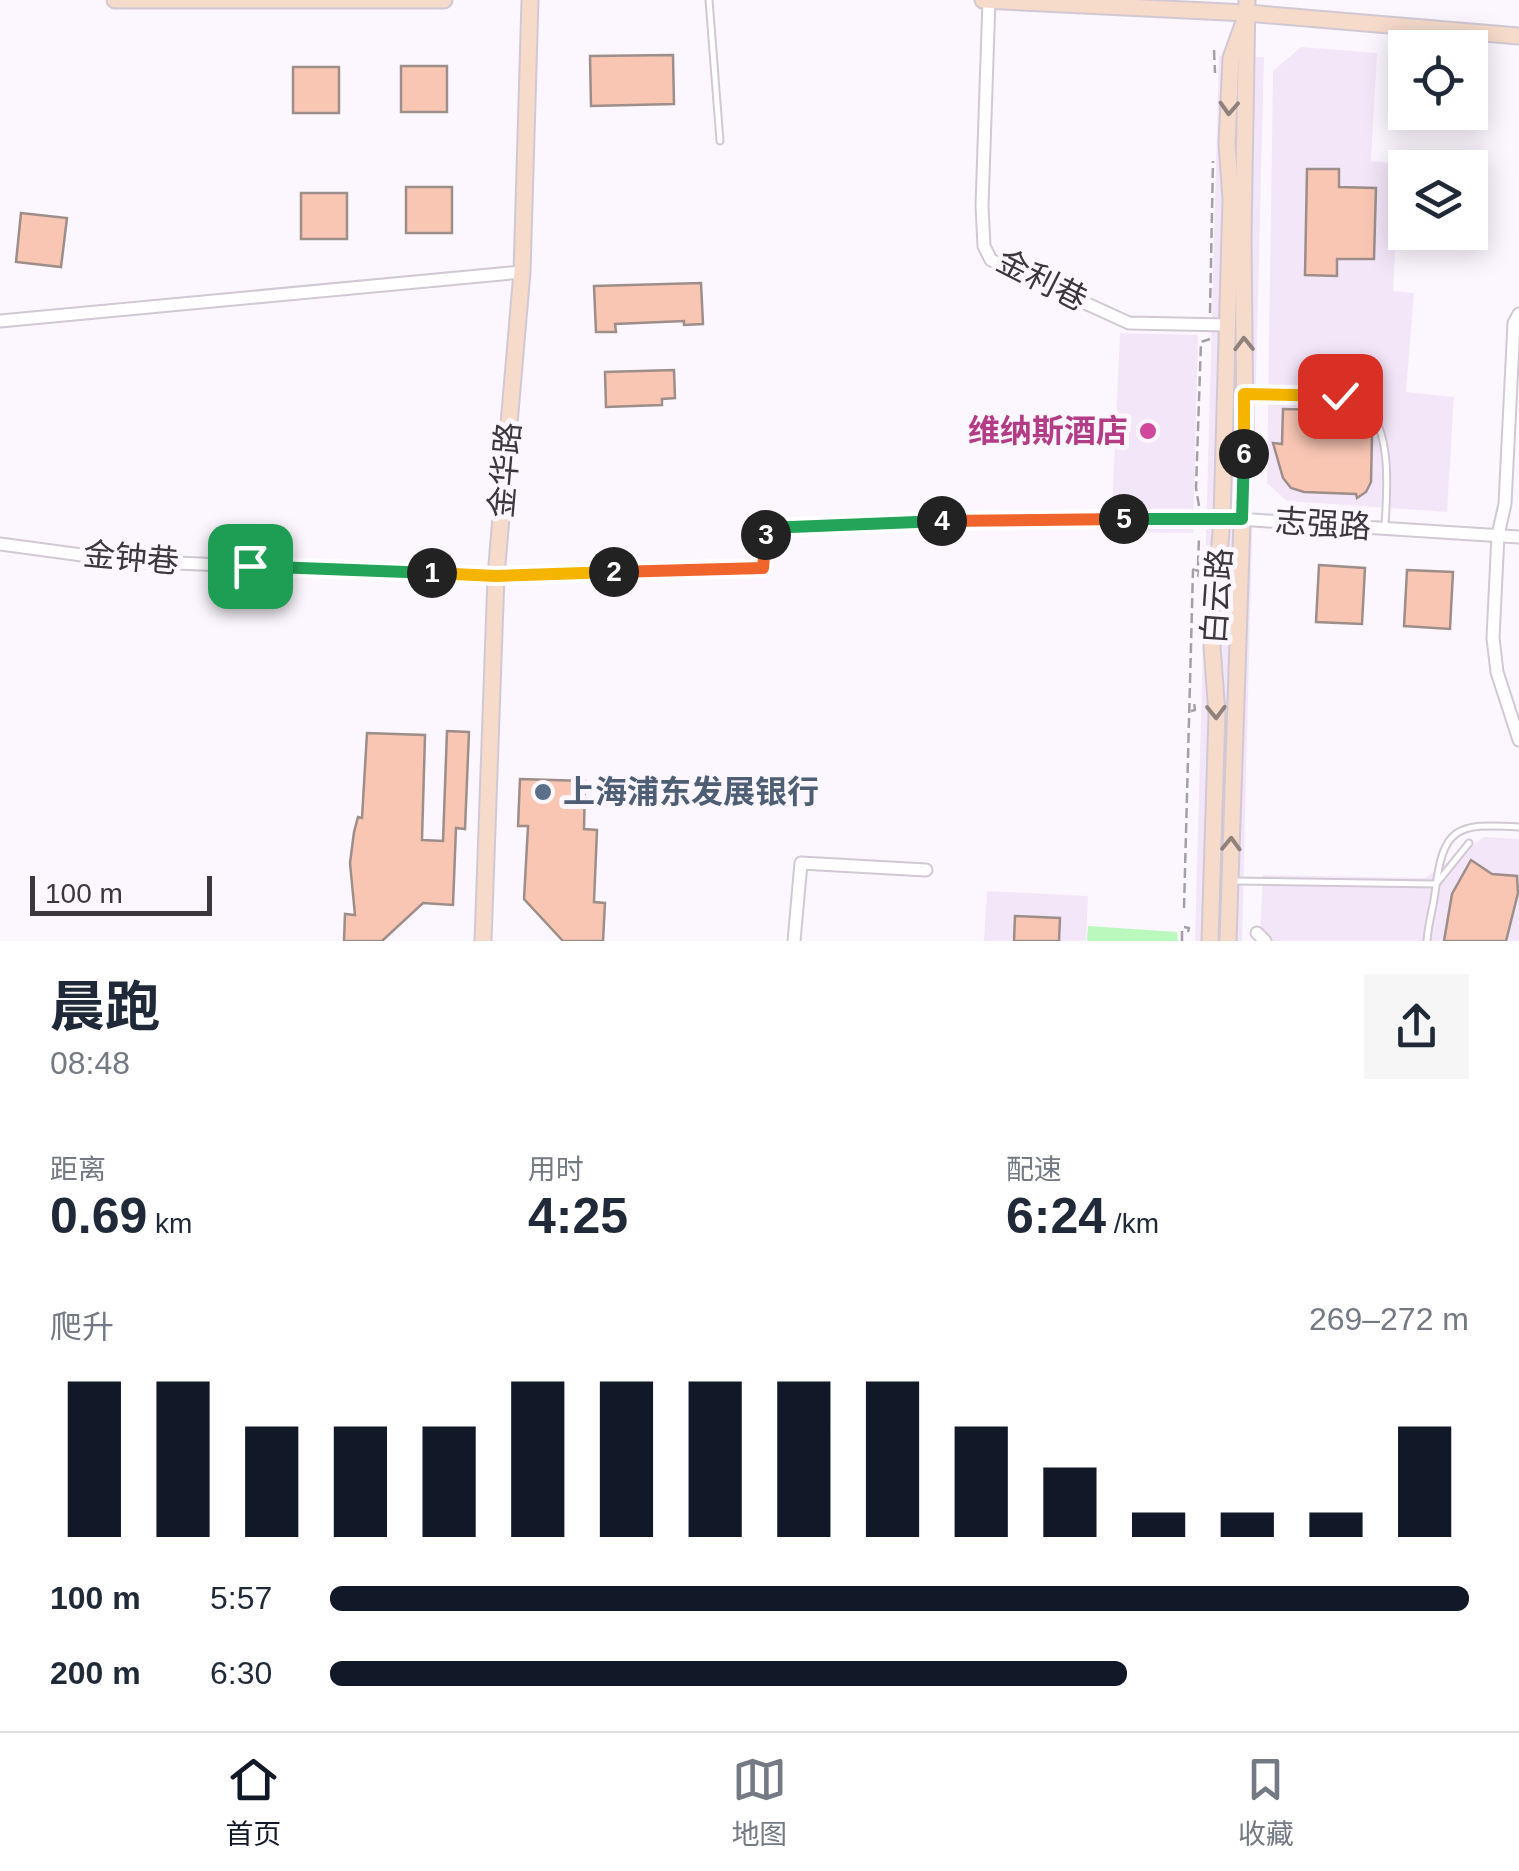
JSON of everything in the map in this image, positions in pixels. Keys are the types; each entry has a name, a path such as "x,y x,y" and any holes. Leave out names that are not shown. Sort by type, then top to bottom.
{"main road":[{"path":"115,0 444,0"},
{"name":"金华路","path":"483,941 496,576 522,272 530,0"},
{"path":"987,0 1247,7 1519,36"},
{"name":"白云路","path":"1210,941 1216,714 1212,647 1222,518 1231,199 1227,144 1231,58 1247,7"},
{"name":"白云路","path":"1228,941 1242,519 1247,7"}],"street":[{"name":"金利巷","path":"987,0 982,206 984,246 991,260 1128,323 1228,325"},
{"path":"0,321 522,272"},
{"path":"1519,314 1514,324 1505,504 1498,535 1493,638 1497,672 1519,740"},
{"name":"志强路","path":"947,521 1222,518 1519,537"},
{"name":"金钟巷","path":"0,544 126,561 496,576 763,568 766,528"},
{"path":"794,941 801,863 926,870"}],"lane":[{"path":"710,0 720,142"},
{"path":"1244,394 1340,396 1360,402 1379,428 1384,450 1385,528"},
{"path":"766,528 947,521"},
{"path":"1427,941 1446,841 1483,824 1519,827"},
{"path":"1436,884 1469,843"},
{"path":"1230,881 1436,884"}],"path":[{"path":"1214,50 1215,80"},
{"path":"1210,314 1214,153"},
{"path":"1199,507 1197,434 1201,342 1206,341"},
{"path":"1184,908 1188,884 1194,570 1198,566 1199,537"},
{"path":"1194,570 1199,571 1198,577"},
{"path":"1190,711 1194,710 1194,703"},
{"path":"1182,941 1182,927 1189,928 1188,932"}],"shaded area":[{"path":"1301,47 1377,53 1371,161 1388,163 1388,250 1395,250 1393,291 1414,293 1406,392 1454,397 1447,512 1287,501 1267,483 1273,71"},
{"path":"1219,56 1264,57 1242,941 1195,941"},
{"path":"1120,333 1198,335 1193,533 1111,532"},
{"path":"1484,837 1519,839 1519,941 1260,941 1263,875 1425,878"},
{"path":"987,891 1088,896 1086,941 984,941"}],"green space":[{"path":"1088,926 1177,932 1178,941 1087,941"}],"building":[{"path":"673,55 674,104 591,106 590,56"},
{"path":"401,66 447,66 447,112 401,112"},
{"path":"293,67 339,67 339,113 293,113"},
{"path":"1307,169 1339,169 1339,187 1376,188 1374,259 1337,259 1337,276 1305,275"},
{"path":"406,187 452,187 452,233 406,233"},
{"path":"301,193 347,193 347,239 301,239"},
{"path":"21,213 67,218 61,267 16,262"},
{"path":"701,283 703,324 615,324 616,332 596,332 594,286"},
{"path":"674,370 675,398 662,399 662,405 606,407 605,372"},
{"path":"1320,400 1340,402 1372,436 1371,482 1357,498 1356,494 1304,492 1291,488 1283,478 1273,443 1282,444 1283,409 1328,410"},
{"path":"1319,565 1365,568 1362,624 1316,622"},
{"path":"1407,570 1453,572 1450,629 1404,626"},
{"path":"447,731 469,732 465,829 456,828 453,905 423,903 382,941 344,941 345,914 355,915 350,863 358,817 362,818 367,733 425,735 422,840 443,841"},
{"path":"520,779 585,781 584,829 597,830 594,902 605,903 603,941 563,941 524,899 528,826 518,826"},
{"path":"1471,860 1492,874 1517,876 1518,893 1506,941 1444,941 1452,894"},
{"path":"1015,916 1060,918 1059,941 1014,941"}],"place":[{"name":"维纳斯酒店","path":"1148,431"},
{"name":"上海浦东发展银行","path":"543,792"}],"route":[{"path":"250,566 496,576 763,568 766,528 947,521 1242,519 1244,394 1340,396"}]}
